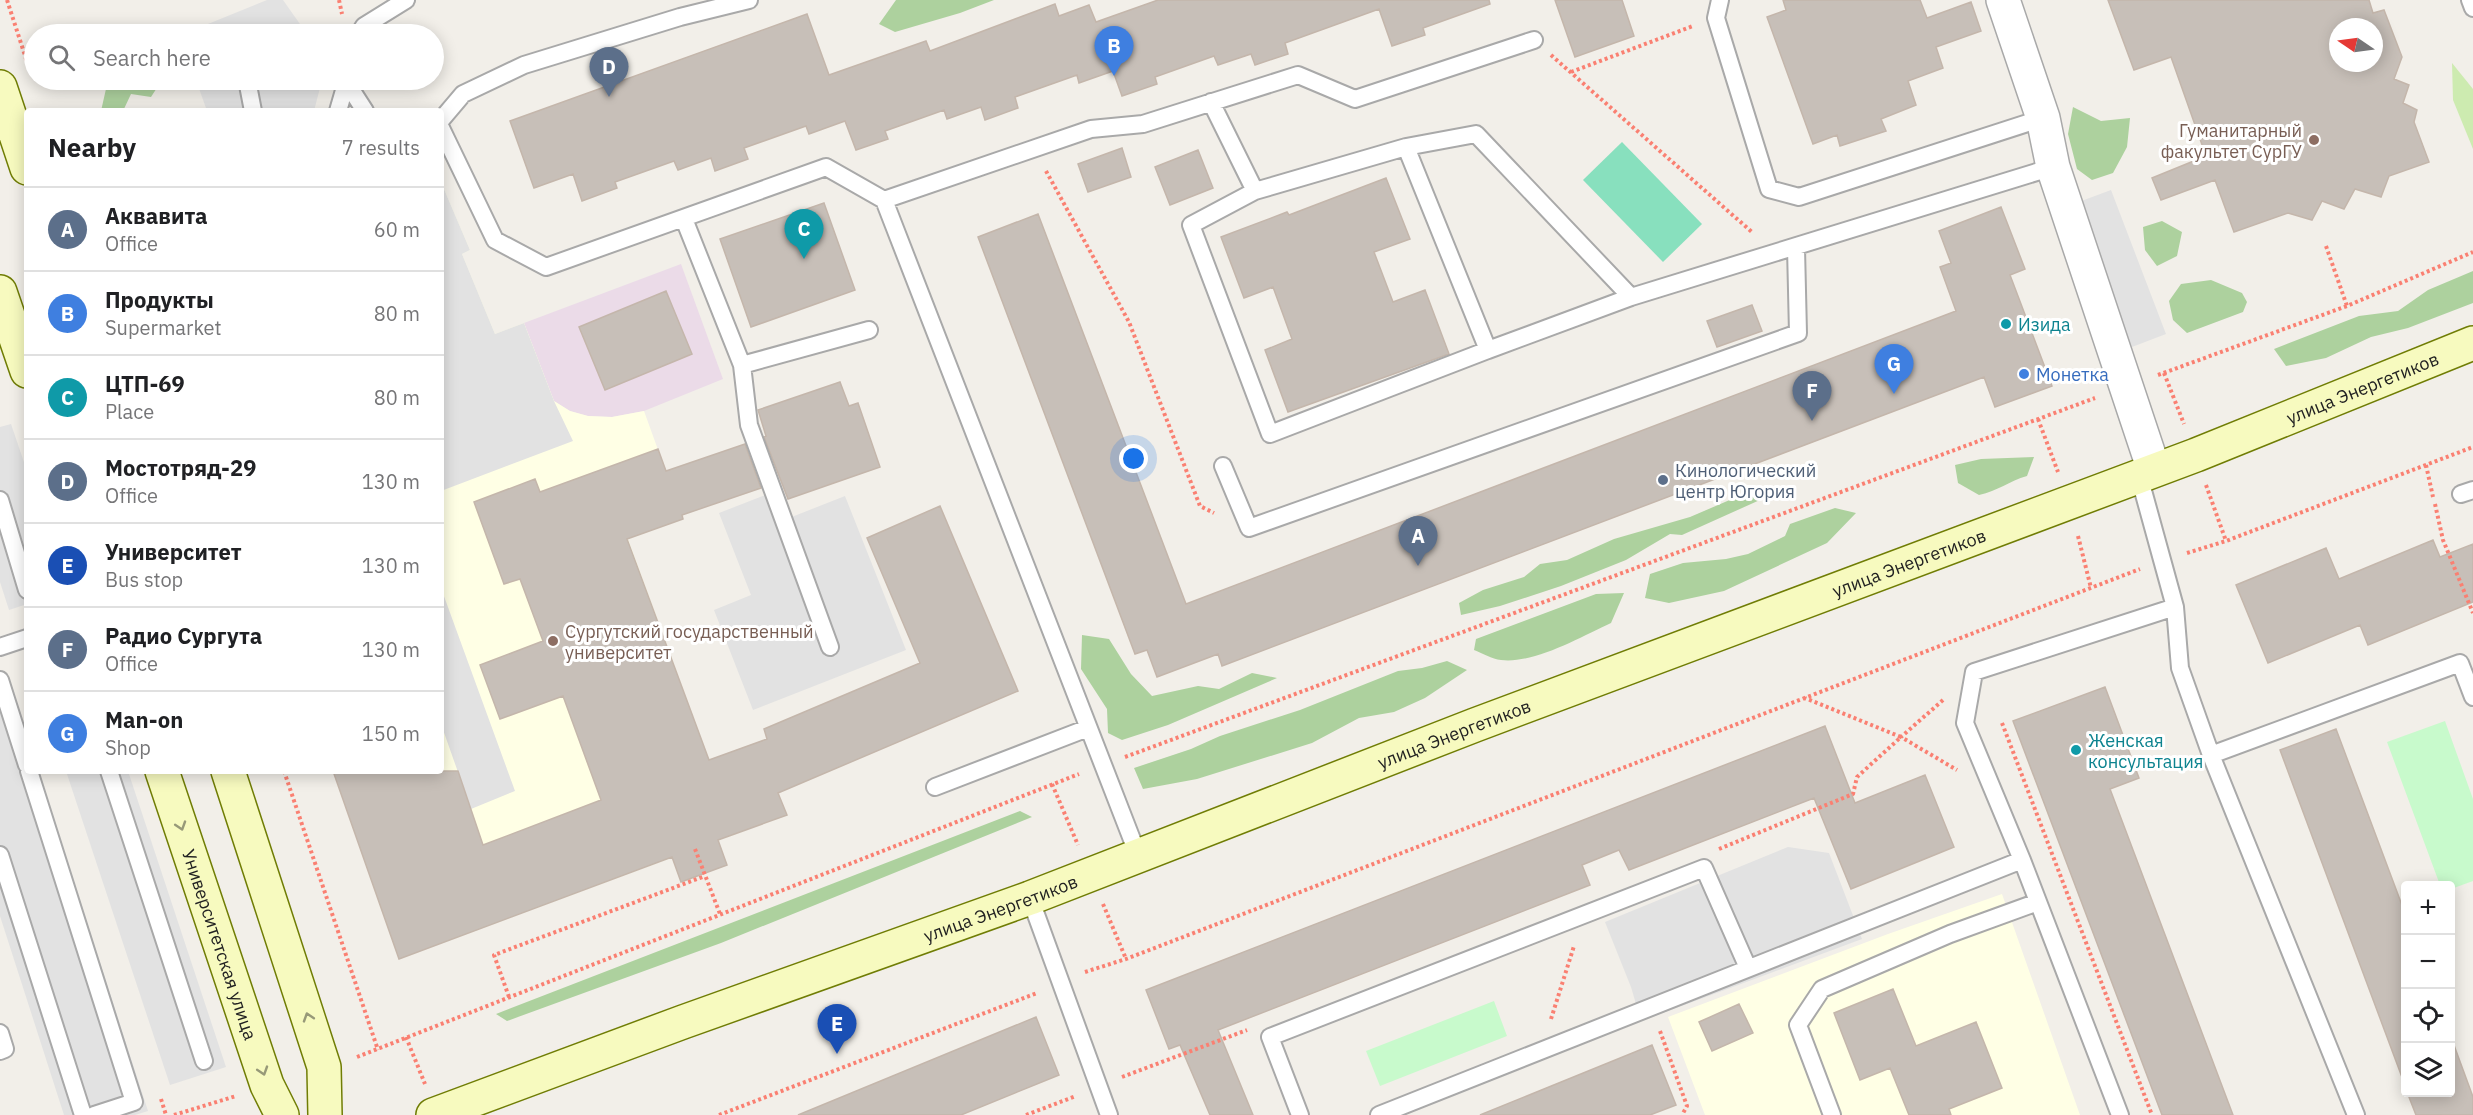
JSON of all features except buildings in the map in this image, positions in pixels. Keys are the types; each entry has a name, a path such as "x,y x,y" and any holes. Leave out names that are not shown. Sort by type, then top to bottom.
{"main road":[{"path":"0,88 24,159"},
{"path":"0,292 24,362"},
{"name":"улица Энергетиков","path":"435,1114 683,1022 1030,898 1475,725 2146,473 2473,343"},
{"name":"Университетская улица","path":"163,774 267,1085 282,1115"},
{"path":"229,774 324,1067 325,1115"}],"street":[{"path":"2003,0 2043,118 2053,167 2125,387 2146,473"}],"lane":[{"path":"366,24 406,0"},
{"path":"444,116 463,94 524,65 680,16 749,0"},
{"path":"1720,0 1716,18 1768,189 1799,197 2043,118"},
{"path":"2470,0 2473,8"},
{"path":"884,200 1091,129 1143,124 1298,75 1355,99 1534,40"},
{"path":"249,90 252,108"},
{"path":"339,108 344,90"},
{"path":"352,90 363,108"},
{"path":"1211,102 1255,191"},
{"path":"444,134 495,240 546,267 826,166 884,200 1138,855"},
{"path":"1631,297 1476,134 1406,147 1255,191 1191,225 1270,434 1631,297 2053,167"},
{"path":"1406,147 1488,350"},
{"path":"684,219 742,365 749,425 830,647"},
{"path":"1223,466 1249,528 1798,333 1796,248"},
{"path":"742,365 869,330"},
{"path":"2146,473 2162,560 2175,607 2180,668 2211,755 2356,1115"},
{"path":"0,500 24,580"},
{"path":"2120,1115 2022,860 1965,723 1972,673 2175,607"},
{"path":"0,646 24,639"},
{"path":"2211,755 2460,663 2473,697"},
{"path":"0,680 24,756"},
{"path":"935,787 1088,728"},
{"path":"30,774 134,1102 94,1115"},
{"path":"110,774 204,1061"},
{"path":"121,774 124,813"},
{"path":"0,855 83,1115"},
{"path":"1380,1115 2022,860"},
{"path":"1300,1115 1270,1037 1704,868 1748,968"},
{"path":"1030,898 1061,980 1105,1114"},
{"path":"1832,1115 1798,1025 1822,989 1950,934 2038,902"},
{"path":"0,1033 5,1049 0,1051"}],"path":[{"path":"7,0 24,52"},
{"path":"1571,72 1716,18"},
{"path":"1534,40 1776,253"},
{"path":"1034,149 1129,322 1200,506 1249,528"},
{"path":"2326,246 2348,306"},
{"path":"324,1067 378,1050 406,1037 1103,765 2348,306 2473,252"},
{"path":"1061,980 1137,955 2162,560 2226,541 2473,447"},
{"path":"2426,465 2443,540 2473,613"},
{"path":"2002,723 2152,1115"},
{"path":"285,774 378,1050"},
{"path":"695,849 720,914"},
{"path":"509,997 494,955 705,876"},
{"path":"1541,1051 1584,914"},
{"path":"719,1115 1039,992 1043,1002"},
{"path":"1652,1007 1687,1106 1682,1115"},
{"path":"406,1037 435,1114"},
{"path":"174,1115 267,1085"},
{"path":"1026,1115 1076,1096 1072,1086"}],"shaded area":[{"path":"267,0 283,0 300,24 208,24"},
{"path":"200,90 319,90 315,108 206,108"},
{"name":"Сургутский государственный университет","path":"444,189 470,250 462,254 495,334 524,323 554,401 570,411 588,416 612,417 644,411 683,519 628,539 709,760 756,743 787,815 399,959 337,783 415,774 444,774"},
{"path":"444,189 470,250 462,254 495,334 524,323 554,401 573,441 444,490"},
{"path":"2111,190 2166,334 2132,347 2076,203"},
{"path":"681,264 723,379 644,411 612,417 588,416 570,411 554,401 524,323"},
{"path":"11,424 24,462 24,605 9,610 0,582 0,427"},
{"path":"768,494 779,522 845,496 906,650 753,710 714,610 751,595 719,513"},
{"path":"444,596 515,791 471,809 444,732"},
{"path":"9,681 24,728 24,774 39,774 148,1111 135,1115 64,1115 0,916 0,684"},
{"path":"67,774 129,774 226,1067 170,1085"},
{"path":"1788,847 1829,853 1862,939 1641,1021 1631,987 1605,922"},
{"path":"2002,894 2080,1115 1705,1115 1668,1017 1888,934"}],"green space":[{"path":"896,0 994,0 960,13 895,32 879,24"},
{"path":"2452,63 2473,89 2473,149 2453,100"},
{"path":"106,90 156,90 151,97 131,94 124,108 102,108"},
{"path":"2073,107 2101,121 2130,118 2127,147 2113,173 2092,180 2077,169 2068,134"},
{"path":"1622,142 1702,224 1663,262 1583,180"},
{"path":"2162,221 2182,232 2177,256 2157,266 2145,250 2143,227"},
{"path":"2473,271 2473,303 2408,328 2371,337 2326,358 2286,366 2274,349 2359,316 2398,311 2428,290"},
{"path":"2211,280 2242,293 2247,302 2243,312 2187,333 2173,320 2169,301 2181,284"},
{"path":"2034,457 2027,476 1998,489 1979,495 1958,483 1955,465 1981,459"},
{"path":"1771,495 1682,535 1670,534 1626,560 1561,586 1500,606 1461,615 1459,603 1483,590 1524,577 1540,564 1567,560 1614,539 1690,517 1732,499"},
{"path":"1835,508 1856,513 1827,543 1724,591 1669,603 1645,598 1650,574 1683,563 1726,559 1748,554 1785,536 1790,524"},
{"path":"1624,593 1611,623 1543,654 1514,660 1498,659 1474,650 1476,639 1596,594"},
{"path":"1082,635 1109,639 1131,674 1152,696 1198,686 1219,689 1252,673 1277,678 1168,725 1122,740 1108,733 1107,709 1081,669"},
{"path":"1447,661 1467,670 1425,698 1394,712 1359,718 1312,743 1197,779 1143,789 1134,768 1191,749 1220,736 1300,710 1398,671 1422,668"},
{"path":"2445,721 2473,799 2473,881 2455,888 2455,881 2439,881 2387,742"},
{"path":"1020,811 1032,817 721,943 507,1021 496,1014"},
{"path":"1494,1001 1507,1036 1380,1086 1366,1051"}],"place":[{"name":"Продукты","path":"1114,76"},
{"name":"Мостотряд-29","path":"609,97"},
{"name":"Гуманитарный факультет СурГУ","path":"2314,140"},
{"name":"ЦТП-69","path":"804,259"},
{"name":"Изида","path":"2006,324"},
{"name":"Монетка","path":"2024,374"},
{"name":"Man-on","path":"1894,394"},
{"name":"Радио Сургута","path":"1812,421"},
{"name":"Кинологический центр Югория","path":"1663,480"},
{"name":"Аквавита","path":"1418,566"},
{"name":"Сургутский государственный университет","path":"553,641"},
{"name":"Женская консультация","path":"2076,750"},
{"name":"Университет","path":"837,1054"}]}
